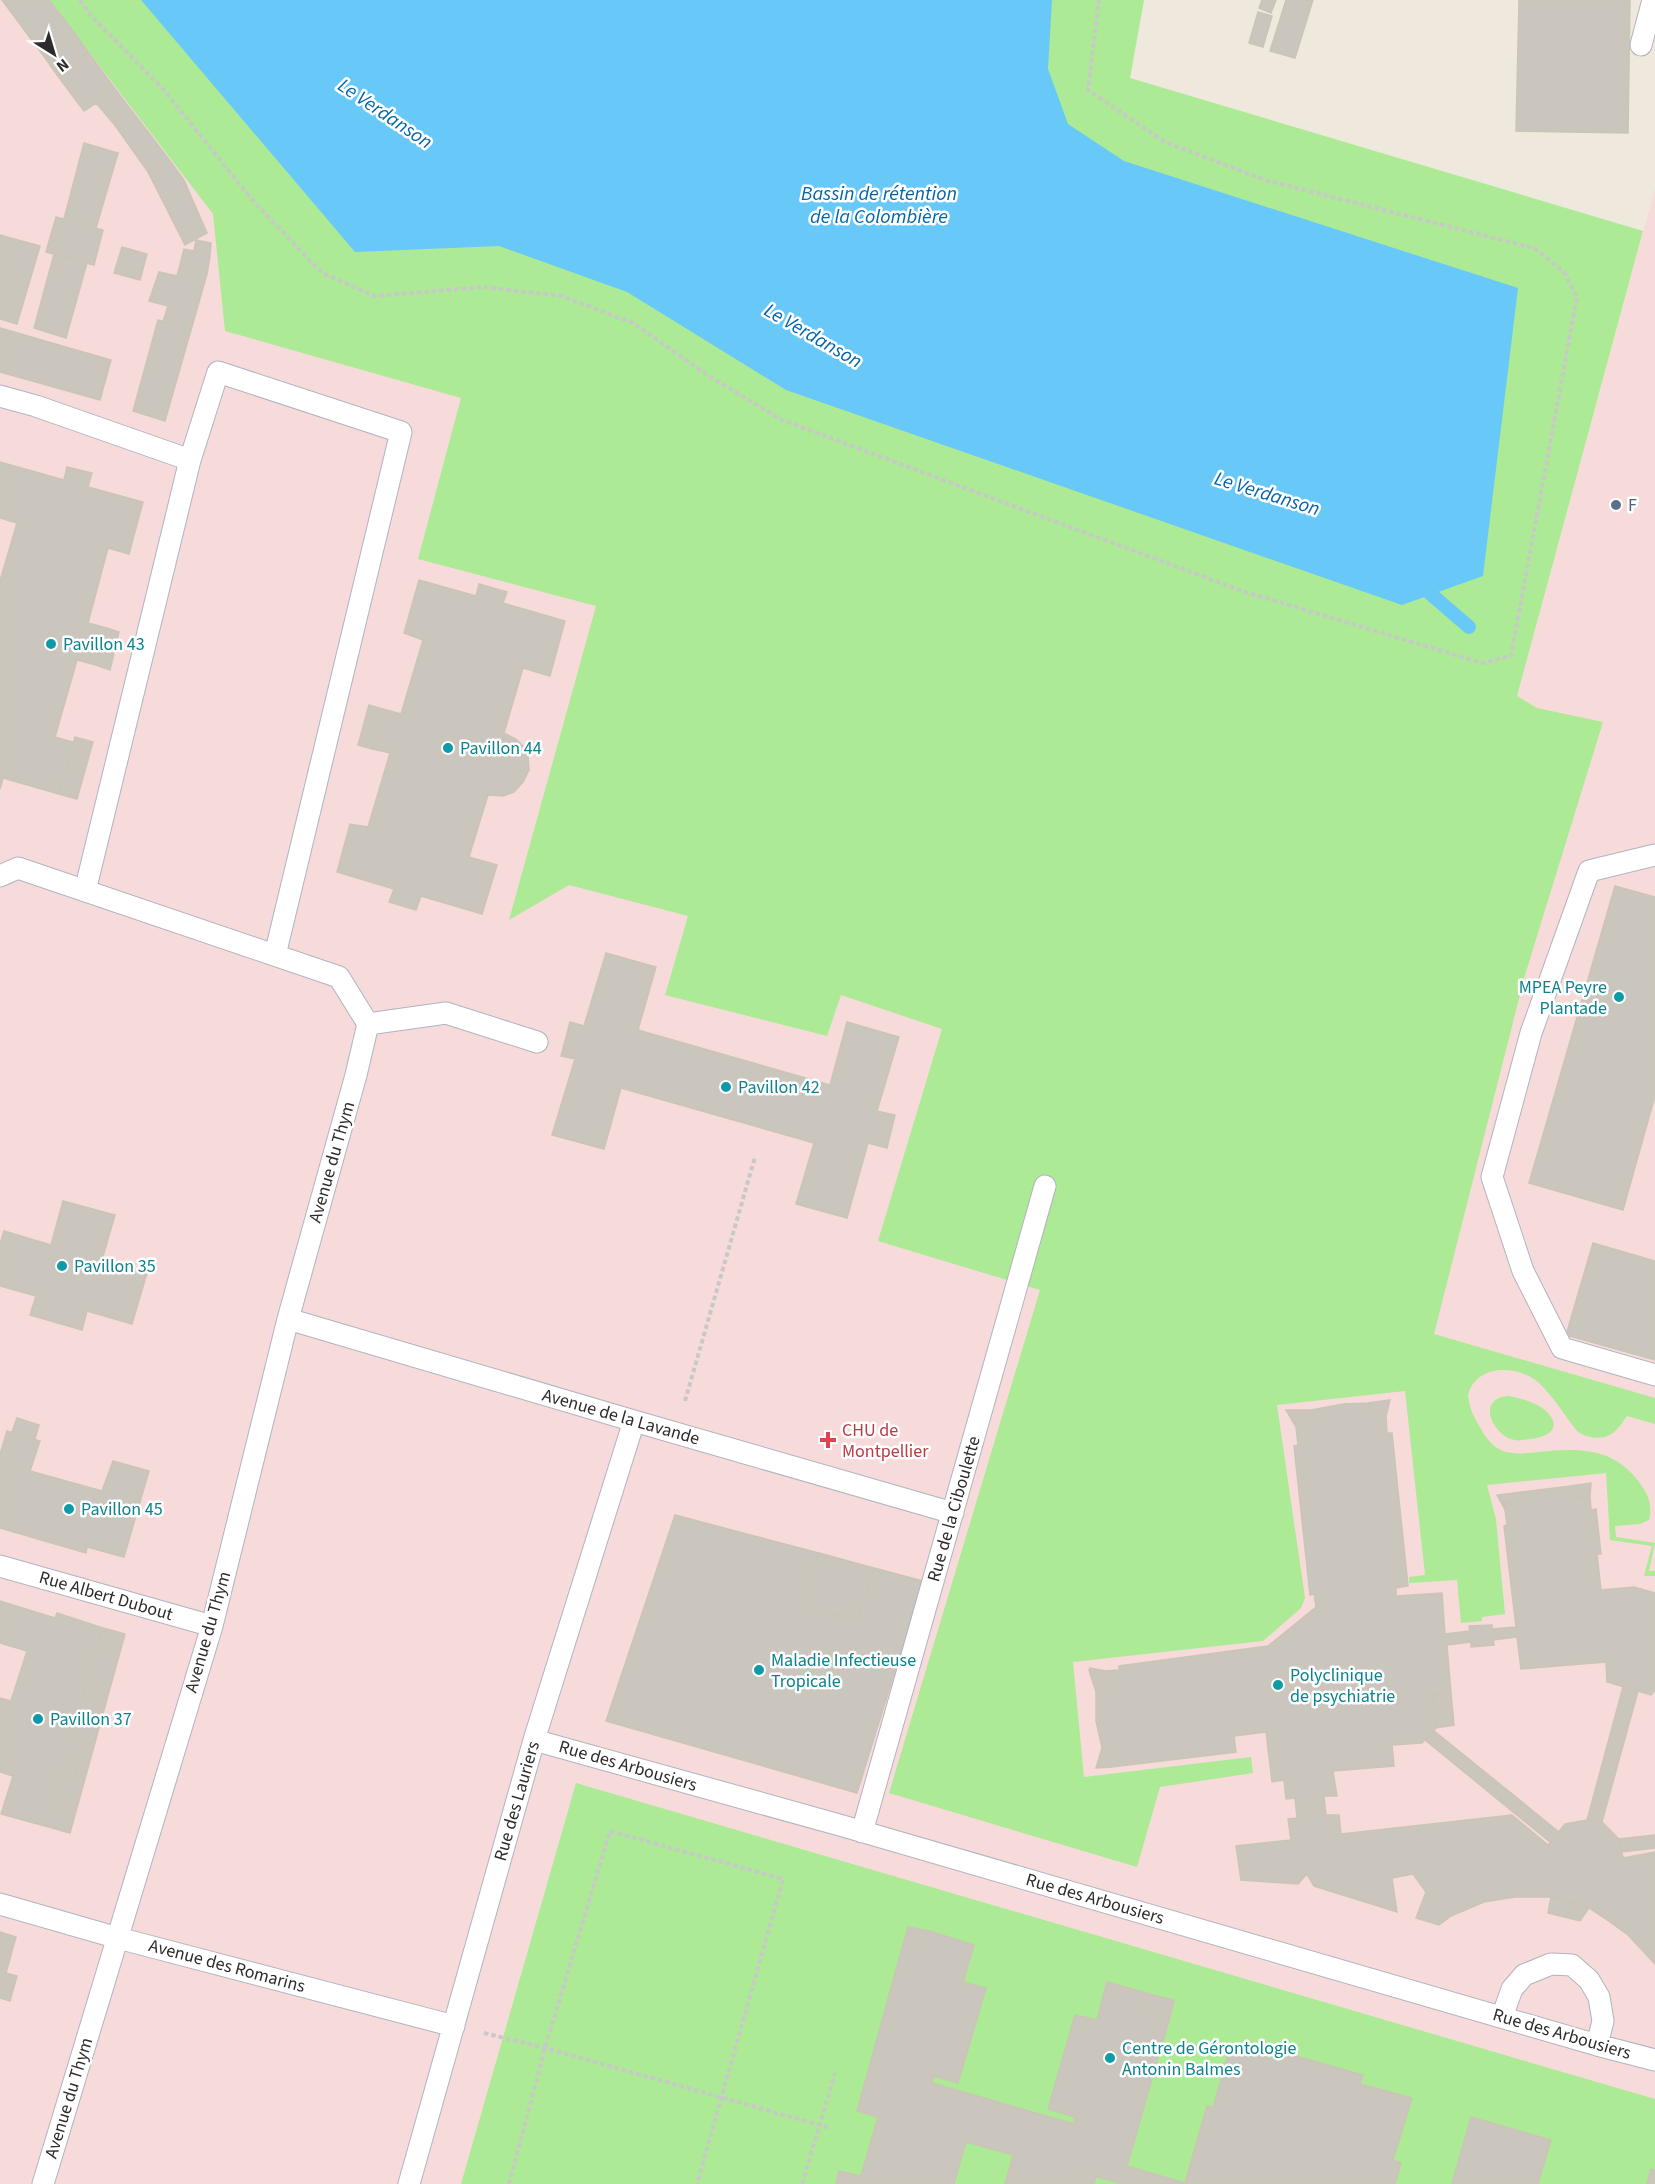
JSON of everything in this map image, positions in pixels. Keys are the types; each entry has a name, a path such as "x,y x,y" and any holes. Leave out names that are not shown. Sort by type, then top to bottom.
{"lane":[{"path":"1641,45 1653,0"},
{"path":"85,891 190,460 218,372 401,432 275,955"},
{"path":"0,396 36,406 190,460"},
{"path":"1655,855 1589,871 1531,1033 1492,1177 1523,1271 1562,1348 1655,1375"},
{"path":"0,876 18,868 339,977 368,1024 446,1013 537,1042"},
{"name":"Avenue du Thym","path":"43,2184 212,1626 288,1319 356,1076 368,1024"},
{"name":"Rue de la Ciboulette","path":"862,1832 1045,1186"},
{"name":"Avenue de la Lavande","path":"288,1319 953,1513"},
{"name":"Rue des Lauriers","path":"409,2184 534,1740 634,1421"},
{"name":"Rue Albert Dubout","path":"0,1566 212,1626"},
{"name":"Rue des Arbousiers","path":"534,1740 1655,2060"},
{"name":"Avenue des Romarins","path":"0,1904 118,1938 454,2026"},
{"path":"1502,2017 1512,1989 1524,1976 1551,1964 1572,1965 1589,1980 1599,1996 1602,2021 1597,2045"}],"path":[{"path":"80,0 91,16 163,89 254,202 322,273 375,296 484,287 561,296 633,323 709,376 782,420 862,451 1242,591 1482,663 1511,656 1576,297 1564,272 1534,248 1265,180 1165,142 1088,90 1099,0"},
{"path":"676,1433 755,1157"},
{"path":"509,2184 545,2048 610,1832 783,1879 697,2184"},
{"path":"454,2026 545,2048 830,2128"},
{"path":"802,2184 835,2073"}],"shaded area":[{"name":"CHU de Montpellier","path":"0,0 54,0 213,214 226,331 1517,696 1655,189 1655,2184 0,2184"}],"green space":[{"path":"49,0 1144,0 1130,78 1643,231 1517,696 1537,708 1603,722 1525,975 1434,1334 1655,1398 1655,1424 1627,1416 1614,1432 1598,1438 1577,1431 1544,1388 1520,1372 1499,1370 1488,1373 1472,1385 1468,1395 1476,1421 1493,1445 1503,1451 1516,1453 1567,1450 1594,1452 1618,1462 1629,1470 1647,1495 1650,1515 1649,1520 1640,1524 1615,1526 1616,1537 1655,1543 1649,1571 1655,1571 1655,1576 1644,1576 1652,1546 1610,1540 1606,1473 1487,1485 1496,1519 1505,1614 1482,1617 1482,1621 1461,1623 1457,1580 1409,1583 1409,1577 1425,1575 1405,1391 1277,1405 1305,1598 1301,1608 1263,1641 1073,1662 1084,1777 1251,1757 1253,1773 1160,1787 1137,1867 889,1793 1040,1290 878,1241 942,1029 841,995 827,1036 665,995 688,916 569,885 509,920 596,606 418,559 461,398 225,331 213,214"},
{"path":"1509,1396 1529,1401 1544,1409 1554,1424 1550,1432 1541,1437 1515,1440 1500,1432 1491,1418 1490,1410 1492,1403 1498,1398"},
{"path":"576,1783 1655,2099 1655,2184 461,2184"}],"water":[{"name":"Bassin de rétention de la Colombière","path":"141,0 1052,0 1048,69 1068,124 1124,161 1518,288 1483,576 1402,605 786,390 627,292 499,246 355,252"}],"building":[{"path":"2,0 49,0 76,35 45,58"},
{"path":"1262,0 1276,0 1271,13 1259,8"},
{"path":"1286,0 1313,0 1295,58 1270,51"},
{"path":"1519,0 1630,0 1628,133 1516,131"},
{"path":"1258,12 1272,16 1263,47 1249,43"},
{"path":"76,35 88,52 57,75 45,58"},
{"path":"88,52 116,90 84,111 57,75"},
{"path":"116,90 132,111 114,124 96,103"},
{"path":"132,111 168,158 148,172 114,124"},
{"path":"84,143 118,153 96,228 64,219"},
{"path":"168,158 184,180 207,233 185,245 148,172"},
{"path":"56,217 103,230 94,265 46,252"},
{"path":"0,235 40,246 17,324 0,319"},
{"path":"196,240 211,243 207,274 191,330 163,322 168,306 149,301 159,272 177,276 184,249 194,251"},
{"path":"122,247 147,254 140,280 114,273"},
{"path":"54,254 87,263 66,338 34,328"},
{"path":"158,320 191,330 165,421 133,411"},
{"path":"0,328 111,360 100,400 0,372"},
{"name":"Pavillon 43","path":"0,462 64,480 67,467 92,473 88,487 143,502 129,554 108,548 88,623 107,628 96,665 77,660 55,737 73,742 59,794 3,778 0,789 0,581 17,523 0,518"},
{"name":"Pavillon 44","path":"419,580 476,596 479,584 507,592 503,603 565,621 550,676 523,668 504,733 516,739 524,747 528,756 529,770 523,782 514,792 503,796 488,795 469,857 497,865 482,914 421,896 416,910 389,902 394,889 337,872 350,824 368,827 390,753 372,749 383,709 401,714 423,640 404,633"},
{"path":"107,628 119,632 110,670 96,665"},
{"path":"369,705 383,709 372,749 358,745"},
{"path":"75,737 93,742 77,799 59,794"},
{"name":"MPEA Peyre Plantade","path":"1615,886 1655,897 1655,1096 1623,1210 1529,1183"},
{"name":"Pavillon 42","path":"606,953 656,967 638,1030 830,1085 847,1022 899,1037 877,1111 895,1115 887,1148 868,1143 847,1218 796,1204 814,1143 621,1088 604,1149 552,1135 575,1059 561,1056 570,1022 584,1026"},
{"name":"Pavillon 35","path":"63,1201 115,1215 102,1260 147,1273 132,1324 87,1311 82,1330 30,1315 36,1296 0,1286 0,1244 4,1231 51,1245"},
{"path":"1593,1243 1655,1261 1655,1360 1566,1335"},
{"path":"1390,1400 1386,1416 1368,1415 1368,1403"},
{"name":"Polyclinique de psychiatrie","path":"1368,1403 1368,1415 1386,1416 1387,1433 1392,1433 1408,1586 1396,1588 1396,1596 1442,1593 1445,1634 1470,1631 1469,1626 1492,1625 1492,1629 1516,1627 1504,1526 1507,1525 1502,1504 1521,1501 1521,1492 1570,1486 1570,1498 1590,1497 1591,1510 1596,1509 1601,1554 1597,1554 1601,1590 1634,1587 1655,1593 1655,1690 1651,1695 1607,1682 1606,1662 1521,1669 1517,1637 1493,1640 1494,1645 1471,1647 1471,1642 1447,1645 1451,1693 1433,1695 1436,1728 1422,1743 1392,1745 1394,1766 1333,1771 1337,1796 1324,1796 1326,1815 1339,1815 1341,1834 1512,1815 1548,1845 1565,1824 1587,1820 1602,1822 1619,1839 1623,1858 1655,1852 1655,1964 1628,1935 1589,1908 1554,1897 1515,1897 1484,1902 1451,1916 1439,1925 1416,1918 1426,1892 1413,1874 1392,1878 1397,1912 1314,1886 1307,1874 1298,1884 1241,1880 1236,1846 1291,1840 1288,1819 1297,1818 1295,1798 1286,1799 1284,1780 1272,1782 1266,1732 1234,1736 1236,1752 1112,1767 1111,1747 1102,1748 1096,1721 1096,1692 1107,1691 1105,1671 1119,1670 1119,1666 1268,1646 1316,1607 1314,1594 1310,1595 1294,1446 1298,1445 1296,1427 1314,1422 1311,1410 1343,1404"},
{"path":"1286,1410 1311,1410 1314,1422 1296,1427"},
{"path":"17,1418 39,1425 35,1439 12,1432"},
{"name":"Pavillon 45","path":"7,1431 40,1441 30,1471 102,1491 113,1461 149,1471 124,1557 87,1547 86,1553 0,1528 0,1454"},
{"path":"1591,1483 1590,1497 1570,1498 1570,1486"},
{"path":"1521,1492 1521,1501 1502,1504 1497,1495"},
{"name":"Maladie Infectieuse Tropicale","path":"675,1515 819,1553 802,1606 857,1620 874,1568 923,1581 857,1793 606,1721"},
{"path":"819,1553 874,1568 857,1620 802,1606"},
{"name":"Pavillon 37","path":"0,1601 55,1618 57,1613 103,1628 71,1737 85,1740 74,1777 60,1773 45,1826 1,1814 13,1776 0,1772 0,1698 11,1701 27,1651 0,1643"},
{"path":"103,1628 125,1634 70,1833 45,1826 60,1773 74,1777 85,1740 71,1737"},
{"path":"1090,1668 1105,1671 1107,1691 1096,1692"},
{"path":"1623,1687 1638,1691 1602,1822 1587,1820"},
{"path":"1451,1693 1454,1725 1436,1728 1433,1695"},
{"path":"1433,1730 1559,1832 1550,1842 1425,1740"},
{"path":"1111,1747 1112,1767 1096,1768 1102,1748"},
{"path":"1655,1835 1655,1848 1622,1852 1619,1839"},
{"path":"1551,1897 1589,1908 1580,1921 1548,1913"},
{"path":"908,1927 929,1931 924,1947 904,1941"},
{"name":"Centre de Gérontologie Antonin Balmes","path":"929,1931 974,1945 963,1982 986,1988 958,2083 934,2076 932,2083 1074,2124 1075,2117 1048,2109 1075,2015 1097,2020 1107,1982 1153,1995 1149,2011 1170,2017 1127,2166 1185,2183 1207,2106 1213,2108 1230,2047 1283,2062 1285,2053 1363,2075 1360,2084 1412,2098 1393,2160 1401,2163 1395,2184 1122,2184 1077,2171 1073,2184 1005,2184 1013,2155 966,2142 954,2184 836,2184 839,2171 861,2176 878,2117 857,2111 904,1941 924,1947"},
{"path":"0,1932 16,1937 6,1973 17,1976 10,2001 0,1998"},
{"path":"1153,1995 1174,2000 1170,2017 1149,2011"},
{"path":"1471,2117 1551,2140 1538,2184 1452,2184"},
{"path":"1651,2169 1655,2170 1655,2184 1647,2184"},
{"path":"1077,2171 1096,2176 1094,2184 1073,2184"}],"waterway":[{"name":"Le Verdanson","path":"1418,583 1469,627"}],"place":[{"name":"F","path":"1616,505"},
{"name":"Pavillon 43","path":"51,644"},
{"name":"Pavillon 44","path":"448,748"},
{"name":"MPEA Peyre Plantade","path":"1619,997"},
{"name":"Pavillon 42","path":"726,1087"},
{"name":"Pavillon 35","path":"62,1266"},
{"name":"CHU de Montpellier","path":"828,1440"},
{"name":"Pavillon 45","path":"69,1509"},
{"name":"Maladie Infectieuse Tropicale","path":"759,1670"},
{"name":"Polyclinique de psychiatrie","path":"1278,1685"},
{"name":"Pavillon 37","path":"38,1719"},
{"name":"Centre de Gérontologie Antonin Balmes","path":"1110,2058"}]}
